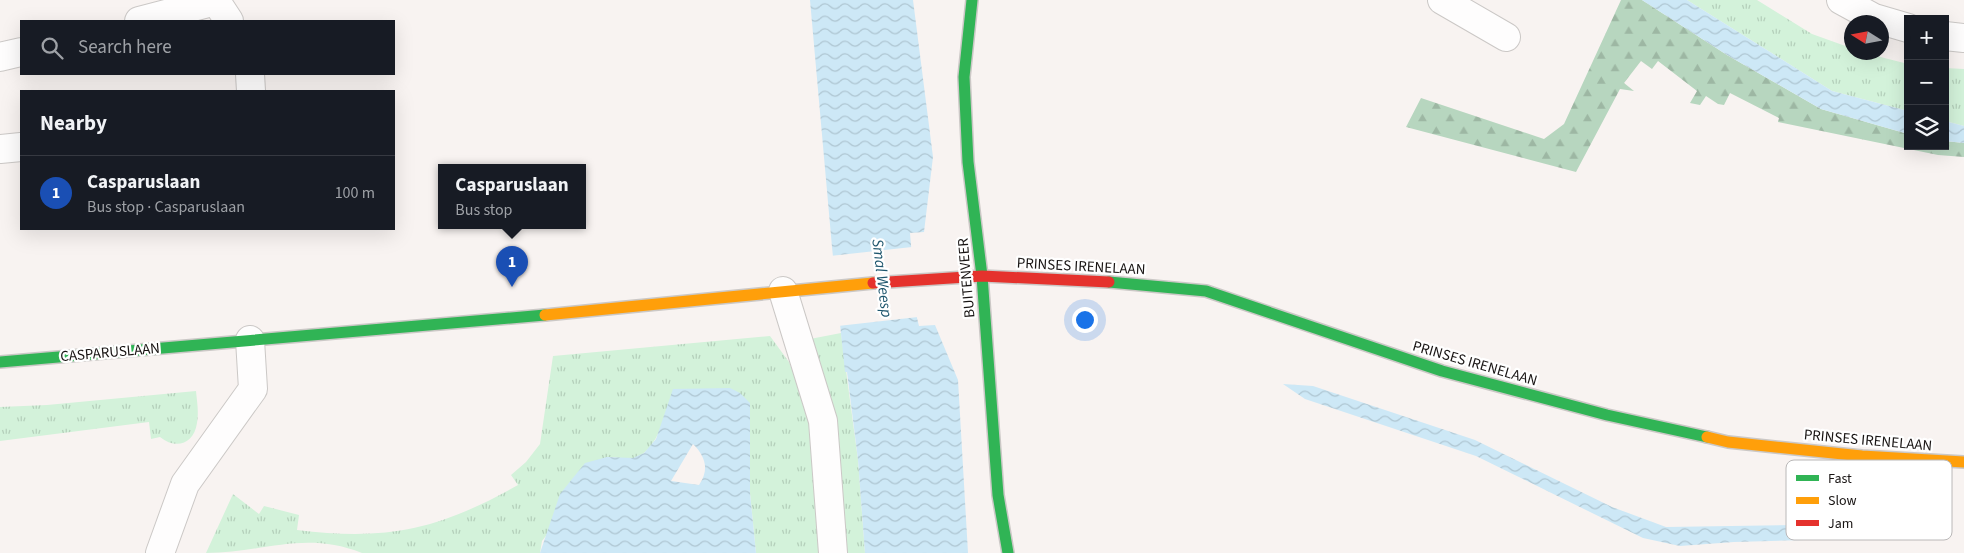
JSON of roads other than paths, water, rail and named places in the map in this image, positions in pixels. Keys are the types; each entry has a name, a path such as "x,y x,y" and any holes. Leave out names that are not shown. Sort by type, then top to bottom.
{"main road":[{"name":"BUITENVEER","path":"972,0 964,78 968,162 982,276 998,495 1008,553"},
{"name":"CASPARUSLAAN","path":"0,362 526,317 783,291 982,276"},
{"name":"PRINSES IRENELAAN","path":"982,276 1078,279 1206,290 1442,371 1616,417 1728,442 1862,456 1930,460"}],"street":[{"path":"1442,0 1506,37"},
{"path":"1841,0 1874,18 1904,27"},
{"path":"145,20 221,8"},
{"path":"1949,36 1964,38"},
{"path":"0,57 20,52"},
{"path":"250,75 251,90"},
{"path":"0,149 20,147"},
{"path":"783,291 823,421 833,553"},
{"path":"160,553 185,484 253,389 250,340"}],"water":[{"name":"Smal Weesp","path":"810,0 913,0 933,157 924,232 910,233 917,318 919,326 935,325 958,380 968,553 865,553 858,460 847,372 845,372 832,247"},
{"path":"1642,0 1687,0 1832,91 1904,110 1904,133 1821,109 1727,55"},
{"path":"1949,122 1964,126 1964,143 1949,141"},
{"path":"1283,384 1313,386 1475,440 1612,507 1666,527 1786,525 1786,540 1803,540 1680,546 1643,538 1476,456 1305,399"},
{"path":"730,388 740,393 750,403 750,493 756,553 540,553 560,494 585,463 607,457 633,458 644,453 656,439 673,389","holes":["693,444 701,453 705,463 704,474 699,485 671,481"]}],"place":[{"name":"Casparuslaan","path":"512,287"}]}
